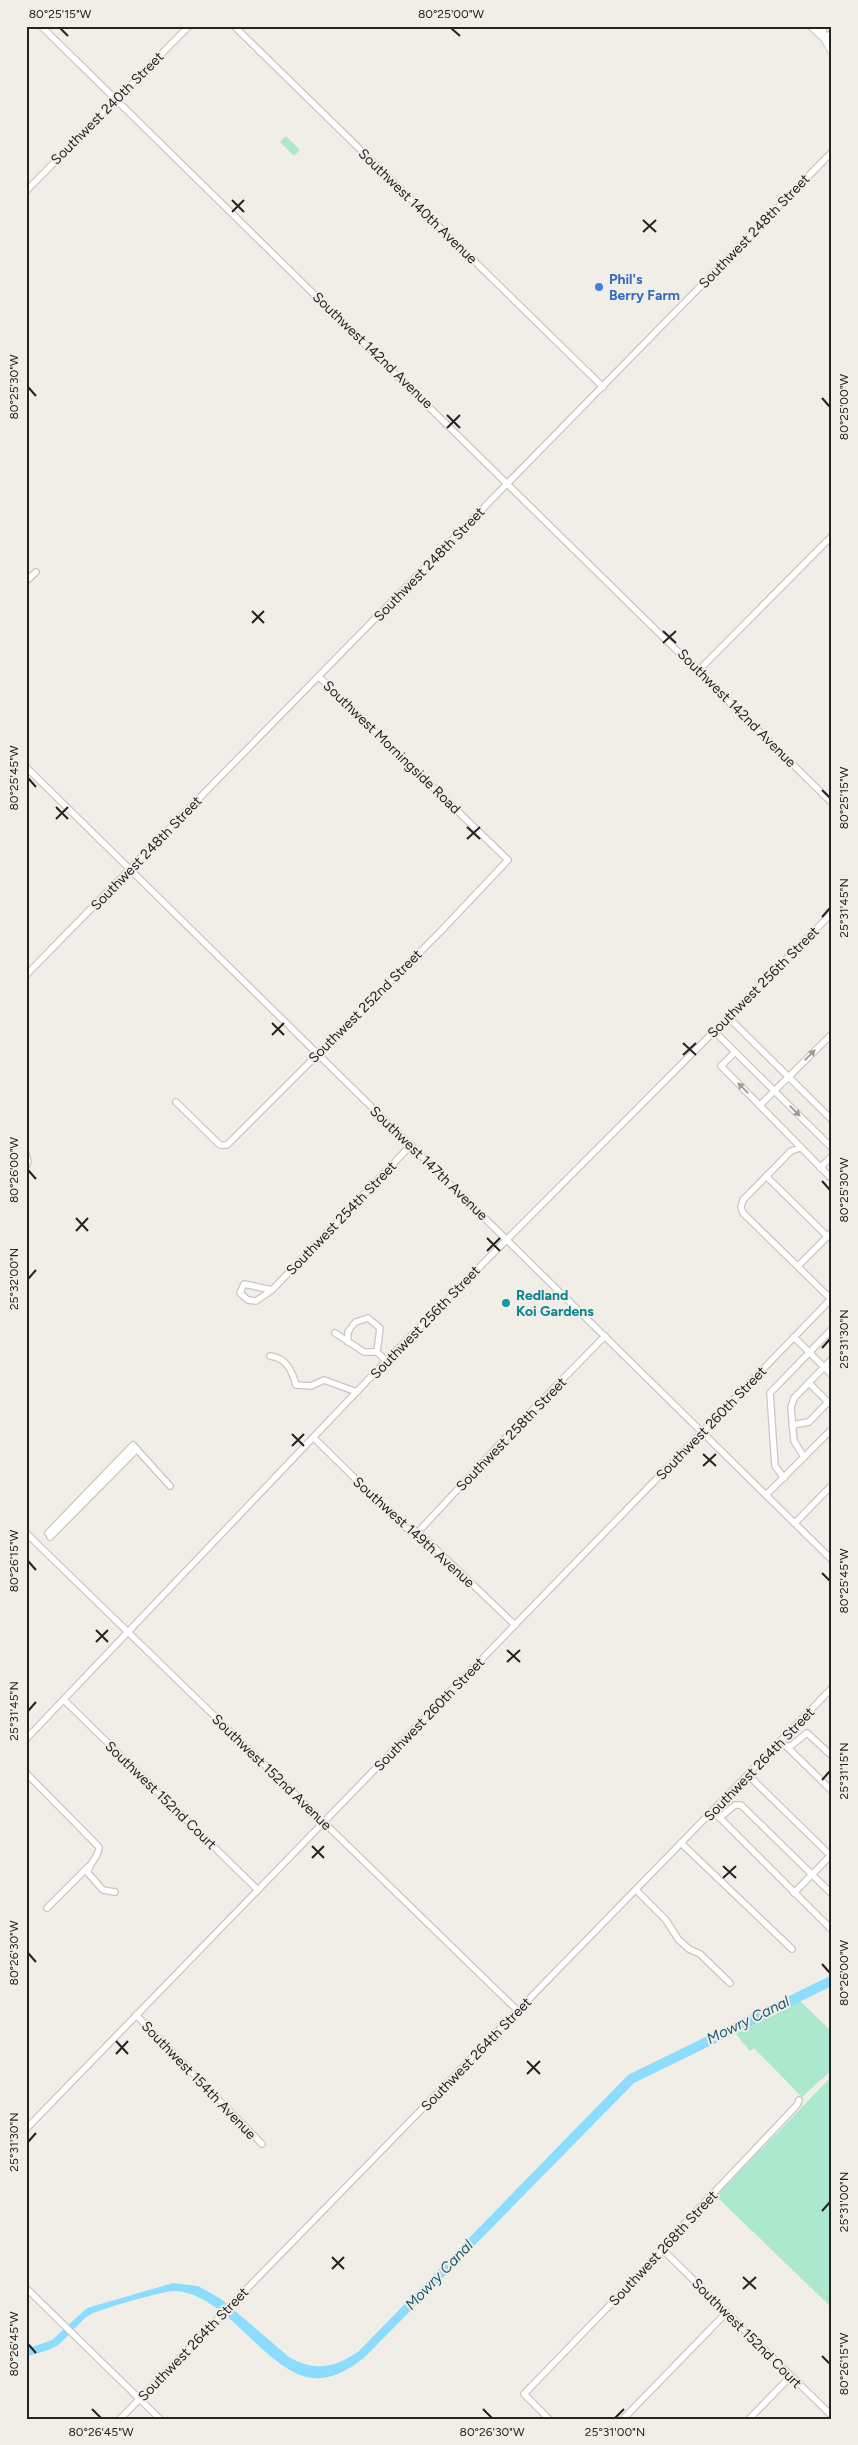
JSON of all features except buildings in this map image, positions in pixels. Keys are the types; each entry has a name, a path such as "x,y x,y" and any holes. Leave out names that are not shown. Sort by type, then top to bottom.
{"main road":[{"path":"812,26 828,40 832,51"}],"street":[{"name":"Southwest 142nd Avenue","path":"40,26 832,802"},
{"name":"Southwest 240th Street","path":"26,191 189,26"},
{"name":"Southwest 140th Avenue","path":"234,26 603,387"},
{"path":"822,26 828,40"},
{"path":"828,40 832,33"},
{"name":"Southwest 248th Street","path":"26,975 832,152"},
{"path":"699,670 832,536"},
{"path":"26,581 36,572"},
{"name":"Southwest Morningside Road","path":"319,677 508,860"},
{"name":"Southwest 147th Avenue","path":"26,767 832,1560"},
{"name":"Southwest 252nd Street","path":"176,1102 220,1144 227,1145 441,931 508,860"},
{"name":"Southwest 256th Street","path":"26,1740 386,1361 832,913"},
{"path":"728,1017 832,1120"},
{"path":"714,1031 832,1148"},
{"path":"760,1105 832,1034"},
{"path":"735,1052 721,1066 832,1179"},
{"name":"Southwest 254th Street","path":"272,1290 411,1145"},
{"path":"800,1148 791,1151 766,1176 743,1200 741,1209 831,1299"},
{"path":"26,1154 28,1161 26,1166"},
{"path":"820,1168 832,1156"},
{"path":"766,1176 830,1234 798,1266"},
{"path":"244,1284 272,1290 256,1301 248,1300 240,1293 244,1284"},
{"name":"Southwest 260th Street","path":"26,2129 831,1299"},
{"path":"348,1342 348,1332 356,1322 368,1318 380,1328 376,1352"},
{"path":"784,1478 775,1466 769,1396 772,1390 832,1329"},
{"path":"335,1333 364,1352 376,1352 386,1361"},
{"name":"Southwest 258th Street","path":"418,1532 512,1431 605,1336"},
{"path":"794,1337 832,1375"},
{"path":"270,1356 284,1361 293,1373 296,1384 311,1386 324,1380 357,1392"},
{"path":"804,1457 794,1444 792,1401 832,1359"},
{"path":"792,1425 808,1422 830,1404 809,1383"},
{"path":"766,1495 832,1429"},
{"name":"Southwest 149th Avenue","path":"314,1438 396,1519 406,1528 418,1532 515,1625"},
{"path":"49,1535 137,1449 170,1486"},
{"path":"795,1523 832,1485"},
{"name":"Southwest 152nd Avenue","path":"26,1533 518,2011"},
{"name":"Southwest 264th Street","path":"120,2419 832,1688"},
{"path":"826,1694 831,1700"},
{"name":"Southwest 152nd Court","path":"64,1700 258,1890"},
{"path":"787,1747 807,1733 832,1756"},
{"path":"781,1741 832,1791"},
{"path":"26,1773 99,1848 99,1854 88,1867 48,1908"},
{"path":"748,1775 831,1856 794,1893"},
{"path":"719,1816 735,1804 741,1805 832,1894"},
{"path":"713,1811 832,1930"},
{"path":"681,1843 792,1949"},
{"path":"88,1867 88,1873 103,1890 115,1892"},
{"path":"636,1890 666,1920 678,1939 689,1949 700,1954 730,1983"},
{"name":"Southwest 154th Avenue","path":"136,2015 262,2144"},
{"name":"Southwest 268th Street","path":"549,2419 524,2394 663,2250 670,2239 798,2105 799,2100"},
{"name":"Southwest 152nd Court","path":"663,2250 832,2416"},
{"path":"26,2288 160,2419"},
{"path":"623,2419 727,2312"},
{"path":"749,2419 791,2376"}],"green space":[{"path":"286,136 300,150 294,156 280,142"},
{"path":"800,2001 832,2032 832,2070 802,2097 754,2048 750,2051 735,2033"},
{"path":"832,2076 832,2308 716,2196"}],"water":[{"name":"Mowry Canal","path":"832,1975 832,1986 634,2083 364,2358 342,2372 328,2377 308,2377 289,2370 271,2357 216,2308 196,2296 175,2291 133,2300 91,2314 55,2347 26,2357 26,2349 52,2340 87,2308 173,2283 198,2286 221,2299 289,2357 298,2362 308,2365 325,2366 342,2361 359,2351 628,2075"}],"place":[{"name":"Phil's Berry Farm","path":"599,287"},
{"name":"Redland Koi Gardens","path":"506,1303"}]}
